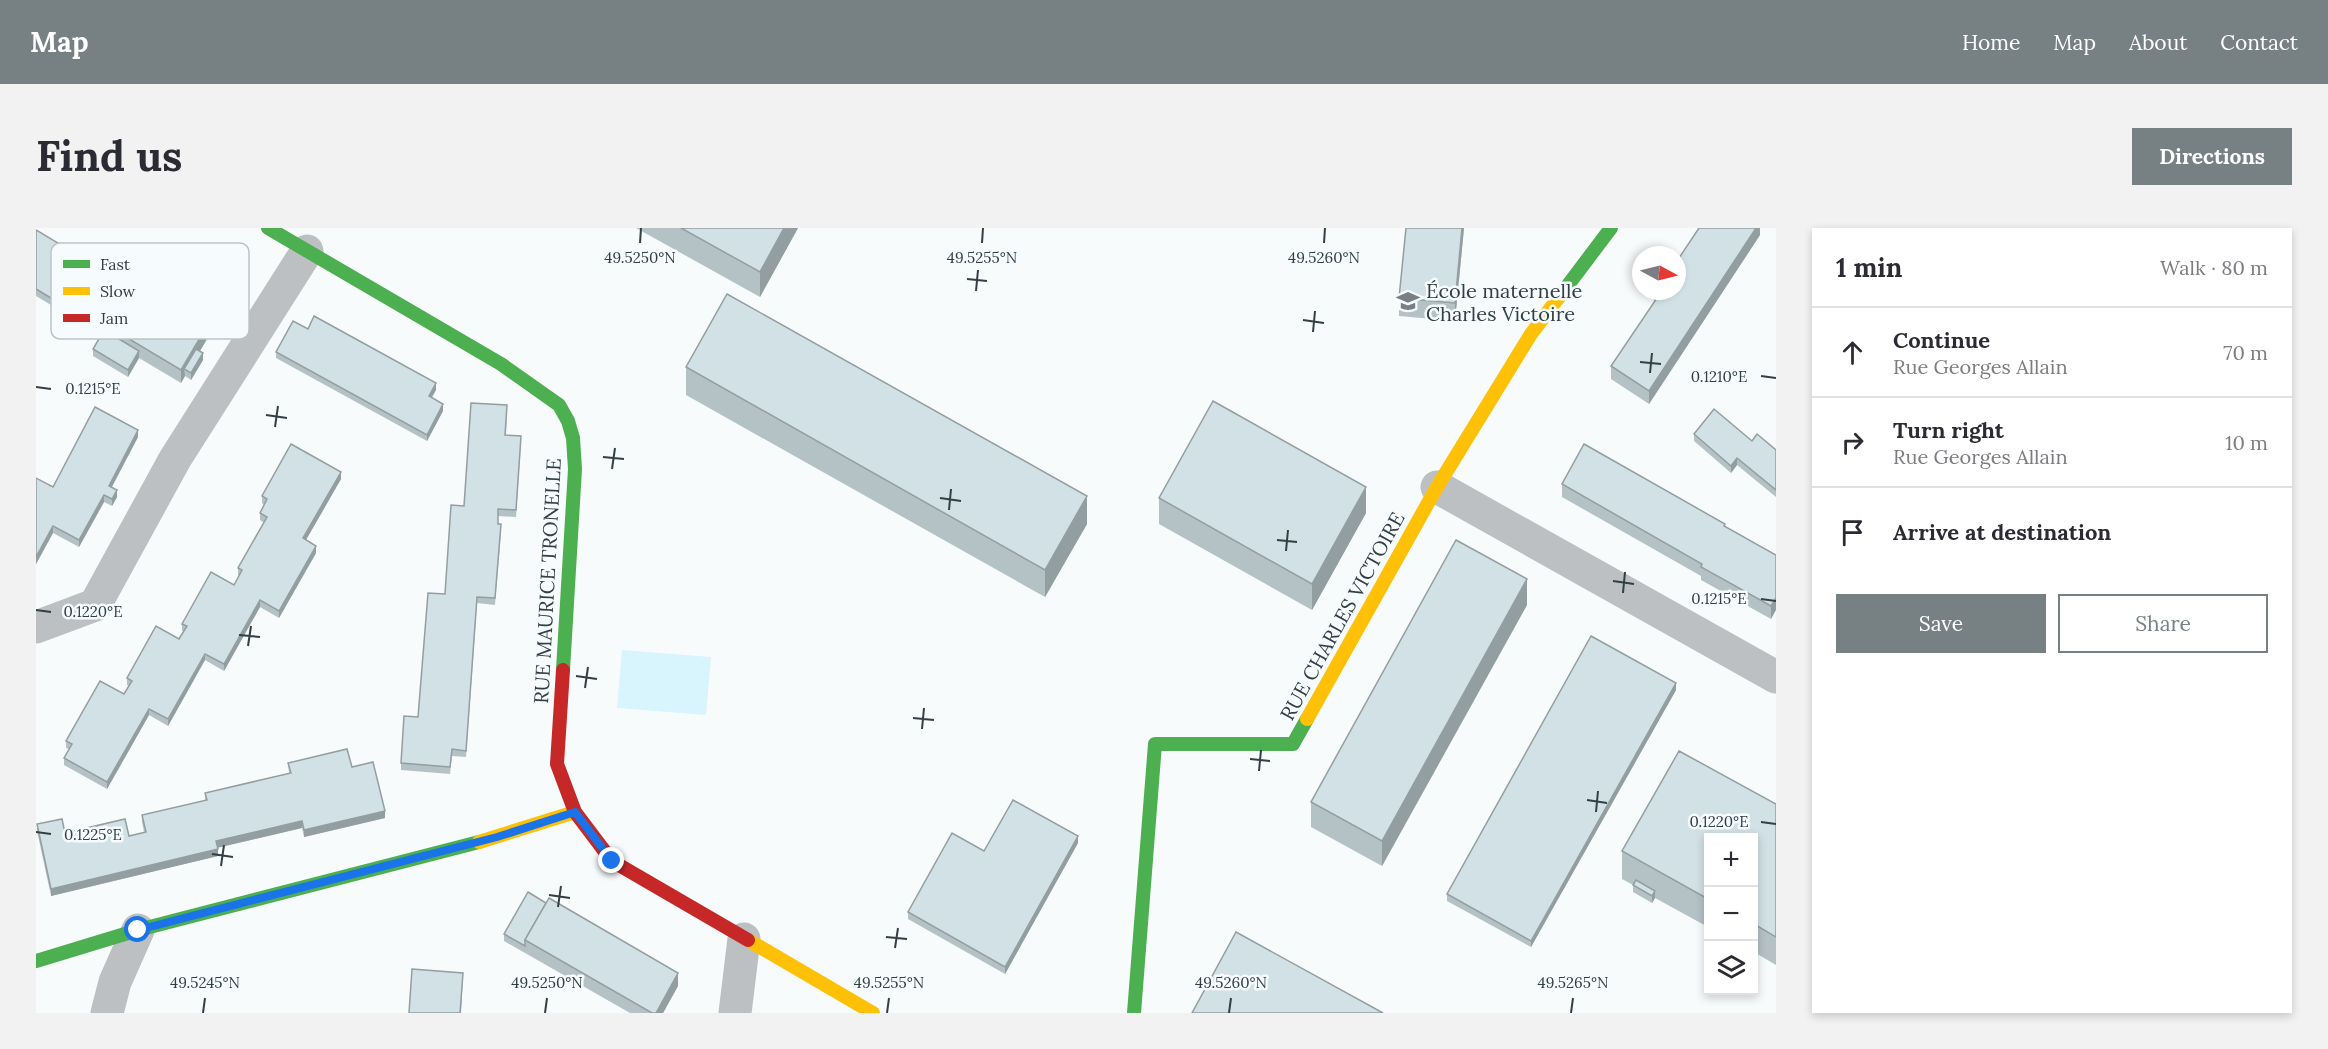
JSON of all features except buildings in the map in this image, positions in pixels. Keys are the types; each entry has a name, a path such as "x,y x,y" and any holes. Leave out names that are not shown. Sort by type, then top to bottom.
{"street":[{"name":"RUE MAURICE TRONELLE","path":"268,228 501,364 559,405 568,420 573,438 575,469 556,764 575,812 612,861 873,1013"},
{"name":"RUE CHARLES VICTOIRE","path":"1134,1013 1155,744 1293,744 1437,487 1531,334 1611,228"},
{"path":"36,627 95,605 175,459 307,251"},
{"path":"1437,487 1776,677"},
{"path":"36,961 138,930 497,837 575,812"},
{"path":"107,1013 115,982 138,930"},
{"path":"735,1013 744,939"}],"shaded area":[{"path":"622,650 711,657 706,715 617,708"}],"traffic: fast":[{"path":"268,228 501,364 559,405 568,421 573,438 575,469 563,670"},
{"path":"1559,297 1611,228"},
{"path":"1134,1013 1155,744 1293,744 1307,719"},
{"path":"36,961 138,930 479,842"}],"traffic: slow":[{"path":"1307,719 1437,487 1531,334 1559,297"},
{"path":"479,842 575,812"},
{"path":"748,940 873,1013"}],"traffic: jam":[{"path":"563,670 557,764 575,812 612,861 748,940"}],"place":[{"name":"École maternelle Charles Victoire","path":"1408,301"}],"route":[{"path":"138,930 497,837 575,812 612,861"}]}
